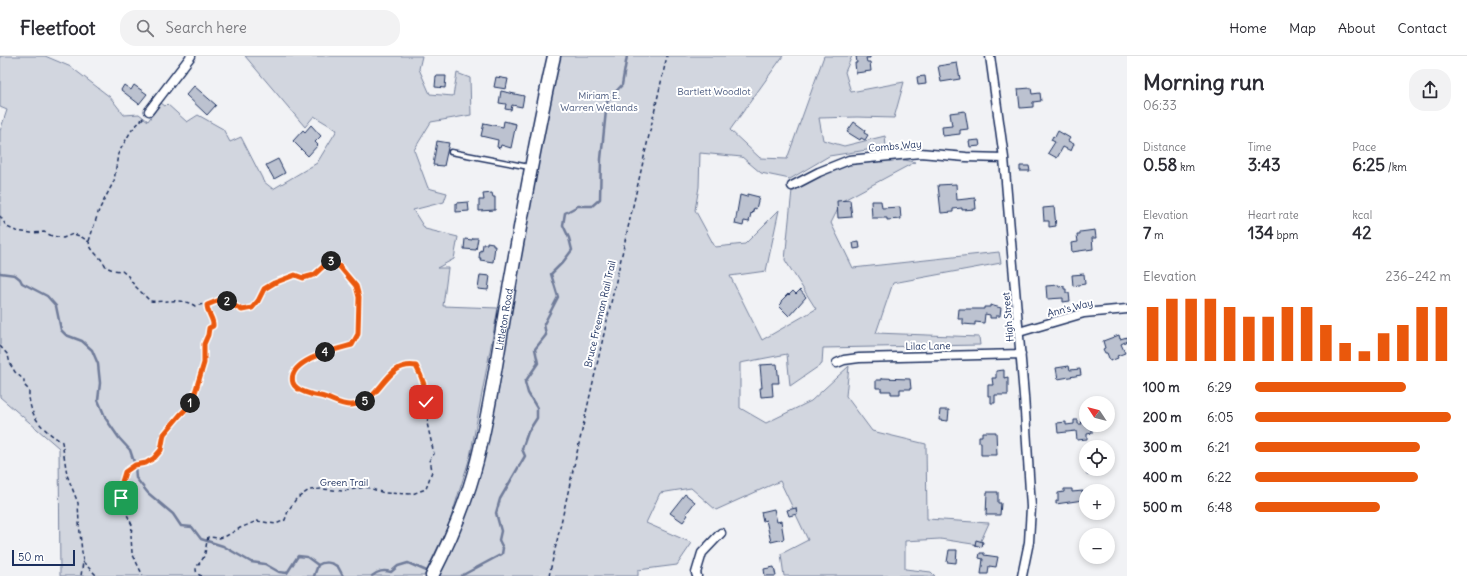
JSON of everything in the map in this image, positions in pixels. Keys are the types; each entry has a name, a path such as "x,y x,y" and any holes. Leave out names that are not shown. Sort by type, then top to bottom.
{"main road":[{"name":"Littleton Road","path":"432,576 445,551 464,505 477,460 531,167 554,56"}],"street":[{"path":"149,111 191,56"},
{"name":"High Street","path":"990,56 1004,158 1021,354 1031,507 1029,542 1022,576"},
{"name":"Combs Way","path":"792,186 819,172 849,160 920,153 966,157 1004,158"},
{"name":"Ann's Way","path":"1019,332 1084,313 1127,309"},
{"name":"Lilac Lane","path":"837,363 844,360 859,358 1021,354"},
{"path":"697,576 696,573 702,553 721,533"}],"lane":[{"path":"451,152 531,167"}],"path":[{"name":"Bruce Freeman Rail Trail","path":"549,576 667,56"},
{"path":"89,242 99,210 114,181 118,154 131,130 149,111"},
{"path":"0,216 7,227 16,231 31,233 44,232 52,236 63,238 73,234 80,236 89,242 95,254 104,262 106,267 113,270 122,271 150,301 180,300 195,306 204,304 207,305 207,310 213,322 213,326 209,328 204,344 204,363 194,396 189,406 164,434 161,450 154,458 146,463 135,465 125,472 122,482 121,498 132,525 132,553 143,576"},
{"name":"Green Trail","path":"202,576 198,575 196,572 196,566 203,560 208,537 218,538 226,536 257,521 276,524 285,520 288,511 296,499 309,490 322,489 343,491 366,487 384,493 412,494 426,489 432,471 430,459 434,454 427,423 431,404 426,402 427,395 416,366 410,365 398,368 369,399 352,405 344,405 325,397 308,394 296,386 293,382 293,376 299,364 320,354 352,345 358,334 359,297 356,286 332,260 314,275 303,278 295,275 264,289 258,301 252,308 242,310 222,299 207,305"},
{"path":"0,346 8,355 10,364 15,372 24,380 24,385 29,390 33,415 52,436 62,442 67,475 78,503 78,523 83,562 81,576"},
{"path":"83,562 97,576"}],"green space":[{"path":"0,56 45,56 71,67 110,97 124,115 139,114 148,121 161,103 165,106 167,104 187,122 198,115 223,129 230,142 241,137 263,181 273,189 317,163 337,130 314,116 305,127 245,56 422,56 419,69 430,94 453,96 457,73 470,78 471,115 431,122 414,150 428,188 447,193 444,202 413,210 425,229 458,237 454,259 437,268 448,268 443,306 498,308 470,457 449,524 424,576 60,576 59,448 0,397 0,131 7,110 0,107"},
{"path":"554,56 783,56 730,130 760,158 787,159 824,56 852,56 845,72 851,92 904,82 894,118 819,118 823,140 844,146 885,136 886,147 829,156 790,179 761,173 742,157 700,153 699,187 695,210 715,247 745,244 779,210 766,271 730,276 762,340 816,309 785,260 792,190 849,160 889,157 915,162 842,201 831,223 853,268 999,252 1001,263 893,283 876,333 979,337 980,345 823,348 822,364 790,386 787,354 740,363 740,408 766,423 811,401 849,366 846,396 872,431 926,444 927,519 989,523 979,545 940,539 905,541 905,569 931,572 935,576 784,576 781,554 808,540 780,481 716,510 691,488 660,493 646,523 692,543 677,565 638,570 638,576 432,576 464,505"}],"building":[{"path":"856,56 870,56 870,58 866,58 867,62 870,62 871,71 856,73"},
{"path":"957,63 960,79 941,82 938,66"},
{"path":"436,76 446,76 445,88 435,87"},
{"path":"925,76 926,84 918,85 917,77"},
{"path":"496,77 508,79 506,89 494,87"},
{"path":"124,85 131,90 134,85 147,94 139,104 121,90"},
{"path":"194,86 216,105 207,115 186,95"},
{"path":"1031,88 1032,94 1040,93 1041,101 1033,102 1033,107 1020,108 1018,89"},
{"path":"501,91 524,96 522,107 512,105 511,110 505,109 506,104 499,103"},
{"path":"965,111 968,129 960,130 960,134 943,136 942,127 952,126 950,113"},
{"path":"504,121 516,124 511,148 501,145 500,148 497,147 498,140 481,136 484,123 503,127"},
{"path":"854,122 865,130 864,133 868,135 865,140 861,138 860,140 847,132"},
{"path":"311,125 321,136 315,142 318,145 308,156 293,141 303,130 305,132"},
{"path":"1058,131 1070,138 1068,141 1074,144 1071,151 1063,147 1057,158 1048,153 1055,142 1051,140 1053,136 1055,137"},
{"path":"979,140 980,146 970,147 969,141"},
{"path":"437,141 449,143 444,166 433,165"},
{"path":"278,159 285,173 274,179 266,165"},
{"path":"1020,166 1029,166 1030,171 1020,171"},
{"path":"956,184 957,200 975,198 976,209 953,209 953,212 941,213 938,185"},
{"path":"492,193 493,197 495,197 495,210 479,211 479,200 484,200 483,194"},
{"path":"747,194 759,197 756,209 754,208 752,214 751,213 749,222 744,221 743,226 735,224 740,195 747,197"},
{"path":"850,200 852,217 838,218 837,201"},
{"path":"871,201 881,201 882,208 900,207 901,219 887,220 887,218 872,218"},
{"path":"468,202 469,211 456,212 456,203"},
{"path":"1054,207 1056,226 1049,227 1049,221 1044,221 1043,208"},
{"path":"1095,230 1096,238 1092,238 1093,249 1072,252 1071,243 1078,242 1077,235 1080,235 1080,232"},
{"path":"473,238 478,238 476,250 464,249 465,239 472,240"},
{"path":"487,242 493,243 493,246 495,246 493,262 480,260 481,258 479,258 480,250 482,251 483,244 487,244"},
{"path":"859,242 860,248 854,249 853,243"},
{"path":"1084,274 1085,284 1073,286 1072,275"},
{"path":"480,275 490,276 488,290 478,289"},
{"path":"1059,285 1059,287 1064,286 1066,293 1069,293 1070,301 1063,302 1063,298 1047,299 1046,286"},
{"path":"800,290 806,297 789,316 779,306 782,303 781,301 793,291 796,294"},
{"path":"990,305 1001,308 1000,316 990,318 990,315 985,314 984,323 975,322 975,325 963,324 963,319 958,319 959,309 984,309 984,307 990,307"},
{"path":"1119,335 1120,339 1127,337 1127,341 1121,344 1125,353 1110,361 1107,353 1105,353 1103,349 1105,348 1103,341"},
{"path":"777,364 779,383 772,383 773,396 761,397 760,388 762,388 760,365"},
{"path":"1069,366 1070,370 1080,369 1081,375 1058,379 1056,368"},
{"path":"1004,370 1004,378 1008,377 1008,395 995,395 995,403 991,403 991,396 988,396 988,385 993,385 992,378 996,378 996,371"},
{"path":"882,378 910,379 911,389 900,389 900,394 891,394 891,391 881,391 881,388 876,388 876,380 882,380"},
{"path":"940,410 949,410 948,421 939,420"},
{"path":"1074,420 1078,420 1079,432 1092,433 1087,434 1087,439 1077,440 1076,431 1058,433 1057,423 1066,422 1066,425 1074,424"},
{"path":"982,432 996,432 997,455 981,455 981,442 979,442 979,436 982,436"},
{"path":"1064,489 1072,489 1072,492 1079,491 1079,501 1056,504 1056,501 1058,501 1058,493 1064,492"},
{"path":"987,492 998,492 998,503 1001,503 1000,515 986,515"},
{"path":"685,494 695,502 686,514 688,515 683,522 670,513"},
{"path":"796,508 797,514 789,516 787,510"},
{"path":"774,509 777,522 781,521 784,539 771,542 766,520 763,521 761,512"},
{"path":"976,540 983,542 982,547 975,545"},
{"path":"949,550 957,550 956,563 947,562"},
{"path":"980,553 998,557 996,567 989,566 988,574 981,574 983,559 979,558"},
{"path":"774,567 776,576 765,576 764,569"}],"waterway":[{"path":"461,576 502,554 503,548 499,540 501,531 496,513 500,499 525,456 522,449 528,432 537,418 537,408 528,393 525,382 538,363 535,349 546,335 544,324 558,297 551,274 572,250 569,238 563,225 565,213 578,206 592,206 600,199 601,159 607,101 622,85 627,56"},
{"path":"0,273 15,275 22,283 47,296 56,306 61,330 66,335 82,341 92,350 98,364 100,383 98,400 106,419 119,438 130,450 135,465 136,478 148,493 173,514 181,526 192,527 201,539 223,546 251,562 265,564 279,572 287,573 298,556 307,557 318,565"},
{"path":"314,576 318,565 325,563 333,564 338,567 343,576"},
{"path":"372,576 381,571 391,572 398,566 408,563 429,572"}],"route":[{"path":"121,498 122,482 125,472 135,465 146,463 154,458 161,450 164,434 189,406 194,396 204,363 204,344 209,328 213,326 213,322 207,310 207,305 222,299 242,310 252,308 258,301 264,289 274,283 295,275 303,278 314,275 320,268 332,260 356,286 359,297 358,334 352,345 320,354 299,364 293,376 293,382 296,386 308,394 325,397 339,404 352,405 369,399 393,372 398,368 410,365 416,366 420,374 427,395 426,402"}],"park label":[{"name":"Bartlett Woodlot","path":"714,91"},
{"name":"Miriam E. Warren Wetlands","path":"599,100"}]}
